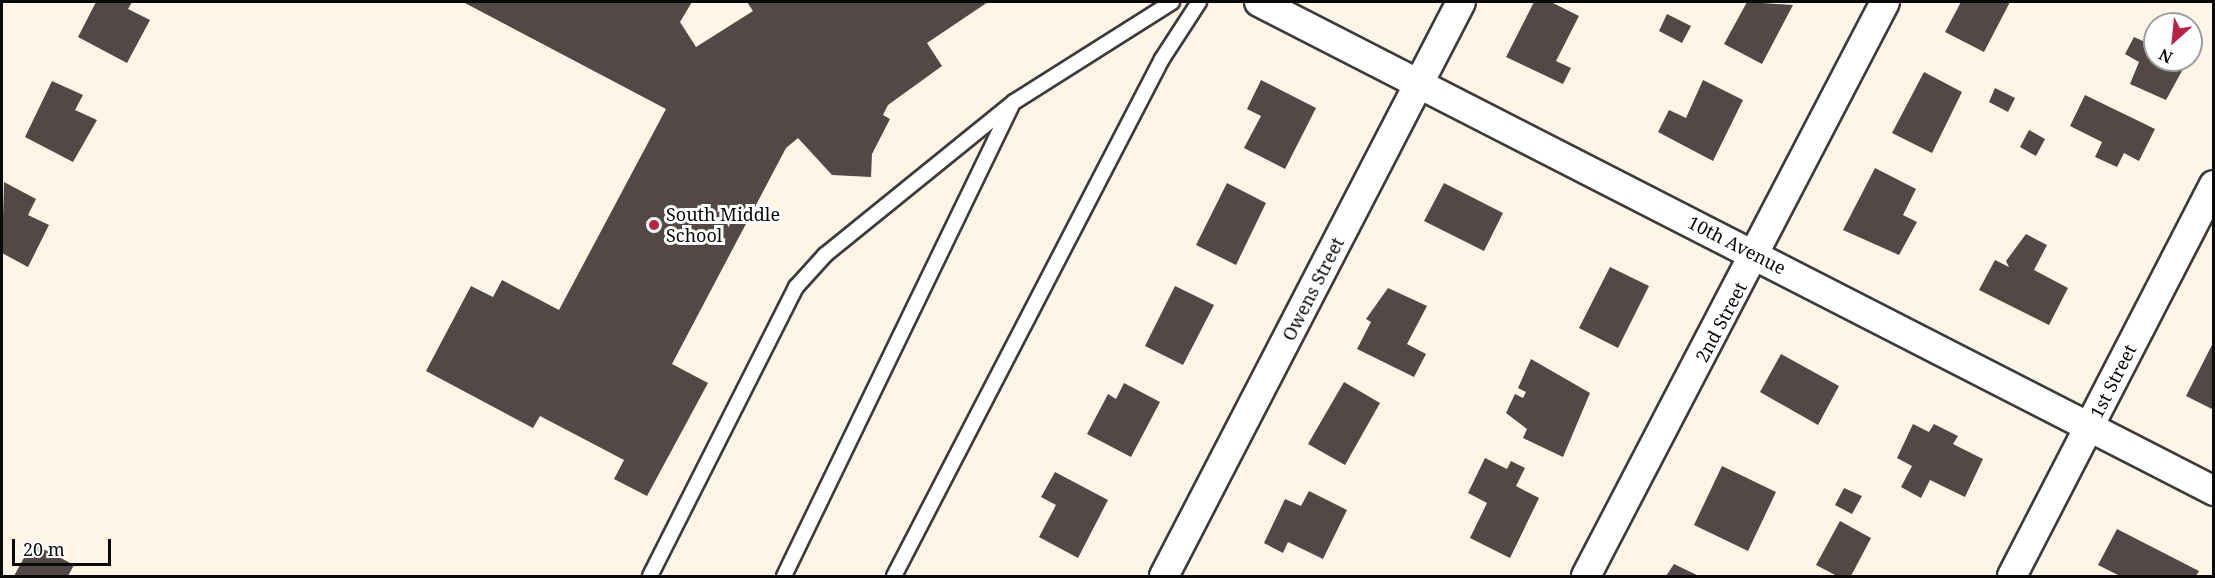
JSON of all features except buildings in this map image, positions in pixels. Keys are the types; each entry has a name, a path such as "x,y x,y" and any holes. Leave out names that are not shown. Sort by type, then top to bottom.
{"street":[{"name":"10th Avenue","path":"1259,2 2214,490"},
{"name":"Owens Street","path":"1164,576 1461,2"},
{"name":"2nd Street","path":"1586,576 1756,255 1885,2"},
{"name":"1st Street","path":"2012,576 2214,185"}],"lane":[{"path":"650,576 796,287 825,255 1014,102 1172,2"},
{"path":"894,576 1162,59 1199,2"},
{"path":"784,576 1014,102"}],"place":[{"name":"South Middle School","path":"654,225"}]}
